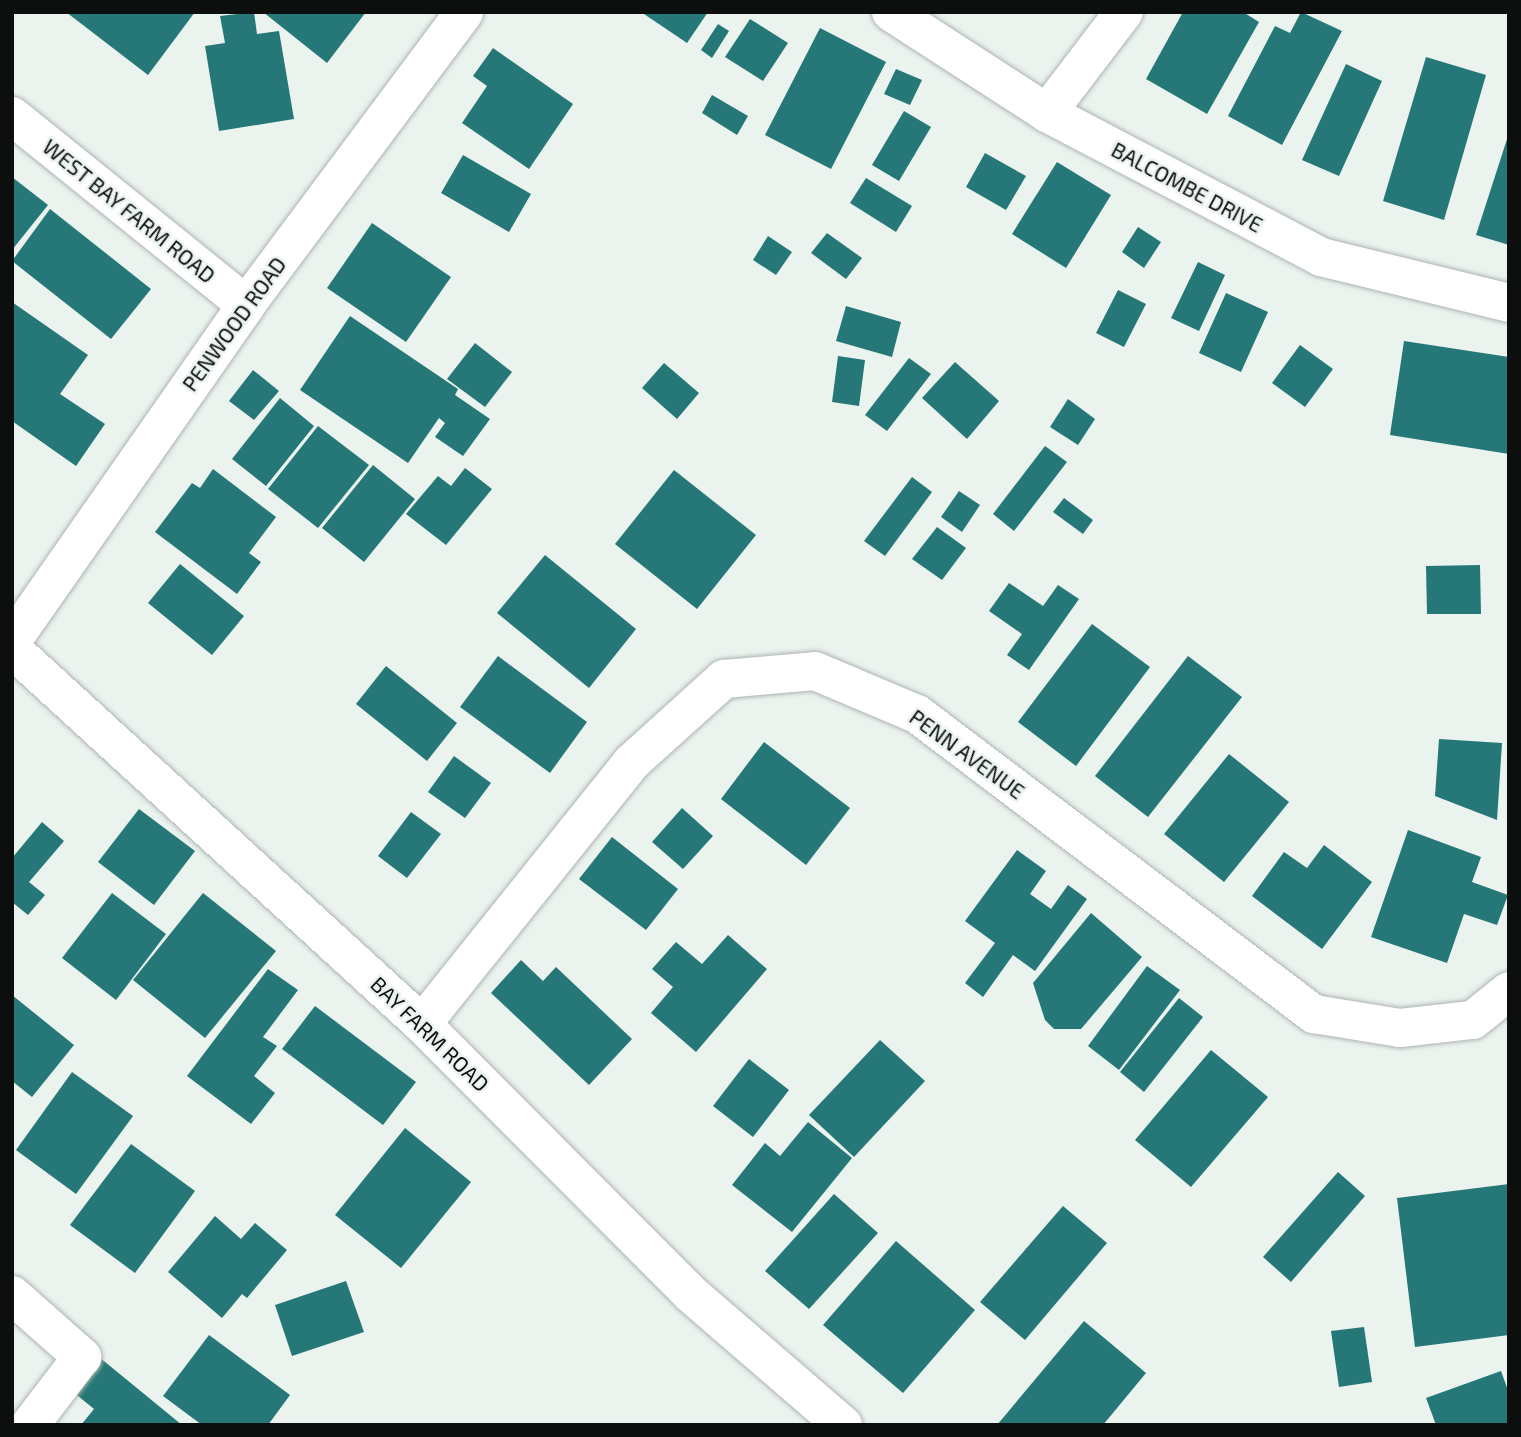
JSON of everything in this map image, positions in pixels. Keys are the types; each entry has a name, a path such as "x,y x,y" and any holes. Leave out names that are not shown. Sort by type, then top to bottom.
{"street":[{"name":"PENWOOD ROAD","path":"12,641 246,305 464,12"},
{"name":"BALCOMBE DRIVE","path":"891,12 1047,113 1321,257 1509,303"},
{"path":"1047,113 1124,12"},
{"name":"WEST BAY FARM ROAD","path":"12,116 246,305"},
{"name":"BAY FARM ROAD","path":"12,649 422,1024 691,1294 843,1425"},
{"name":"PENN AVENUE","path":"422,1024 642,752 724,679 815,671 917,715 1314,1014 1401,1028 1473,1020 1509,991"},
{"path":"12,1295 82,1357 30,1425"}],"building":[{"path":"66,12 195,12 148,75"},
{"path":"254,12 257,34 279,31 294,119 219,131 205,46 225,43 220,16"},
{"path":"263,12 366,12 327,63"},
{"path":"641,12 708,12 687,43"},
{"path":"1183,12 1243,12 1259,22 1207,114 1146,79"},
{"path":"1301,12 1342,31 1282,145 1228,116 1275,26 1290,33"},
{"path":"750,19 788,43 763,81 725,57"},
{"path":"718,24 729,31 712,58 701,50"},
{"path":"820,28 886,62 831,169 765,135"},
{"path":"493,48 573,104 529,169 462,123 487,86 473,76"},
{"path":"1426,57 1486,75 1444,220 1383,201"},
{"path":"1346,64 1382,81 1339,176 1302,160"},
{"path":"896,69 922,80 910,105 884,94"},
{"path":"712,95 748,116 737,135 702,113"},
{"path":"904,111 931,127 899,181 872,165"},
{"path":"1509,136 1509,245 1476,235"},
{"path":"985,153 1026,176 1006,210 966,187"},
{"path":"463,155 531,194 509,232 441,193"},
{"path":"1057,162 1111,195 1066,268 1012,234"},
{"path":"12,177 48,205 12,250"},
{"path":"866,178 912,206 896,232 850,203"},
{"path":"50,209 151,289 111,339 12,261"},
{"path":"372,223 451,277 406,342 327,288"},
{"path":"1138,227 1161,242 1144,268 1122,252"},
{"path":"827,233 862,258 846,279 811,253"},
{"path":"768,236 792,252 776,275 753,260"},
{"path":"1198,262 1225,275 1199,331 1171,318"},
{"path":"1118,290 1146,304 1124,347 1096,333"},
{"path":"1226,293 1268,312 1241,372 1199,353"},
{"path":"12,302 88,355 60,394 105,424 76,466 12,421"},
{"path":"846,306 901,322 892,357 836,341"},
{"path":"350,316 458,389 455,395 490,419 463,456 435,437 445,423 439,418 408,463 300,390"},
{"path":"1404,341 1509,357 1509,454 1390,435"},
{"path":"475,343 512,372 485,407 447,379"},
{"path":"1300,345 1333,369 1305,407 1272,383"},
{"path":"838,356 865,360 859,406 832,402"},
{"path":"909,358 931,374 887,431 865,415"},
{"path":"955,362 999,401 967,439 922,398"},
{"path":"664,363 699,393 677,419 642,388"},
{"path":"253,370 279,391 254,420 229,401"},
{"path":"280,398 314,426 266,486 232,459"},
{"path":"1068,399 1095,419 1078,445 1050,427"},
{"path":"318,426 369,465 318,528 268,489"},
{"path":"1045,446 1067,462 1014,531 993,514"},
{"path":"373,465 415,499 364,562 322,528"},
{"path":"465,468 492,489 446,545 406,514 438,476 451,486"},
{"path":"213,469 276,517 249,553 261,562 237,594 155,532 192,483 200,488"},
{"path":"674,470 756,535 697,609 615,544"},
{"path":"912,477 932,492 885,556 864,541"},
{"path":"959,491 980,505 962,532 941,517"},
{"path":"1064,498 1093,520 1083,534 1053,512"},
{"path":"937,527 966,548 942,580 912,559"},
{"path":"545,555 636,629 589,688 497,613"},
{"path":"180,564 244,616 212,655 148,603"},
{"path":"1480,565 1481,614 1427,614 1426,566"},
{"path":"1009,583 1043,606 1058,585 1079,599 1029,670 1007,655 1022,634 989,611"},
{"path":"1092,624 1150,667 1076,766 1018,722"},
{"path":"498,656 587,722 550,773 460,707"},
{"path":"1188,656 1242,697 1148,817 1095,776"},
{"path":"386,666 457,723 427,761 356,704"},
{"path":"1439,739 1502,743 1497,820 1435,796"},
{"path":"764,742 850,808 806,865 721,799"},
{"path":"1229,754 1289,802 1224,882 1164,834"},
{"path":"454,756 491,783 465,818 428,792"},
{"path":"682,808 713,836 683,869 652,842"},
{"path":"139,809 195,851 154,905 98,862"},
{"path":"411,812 441,834 407,878 378,856"},
{"path":"42,822 64,841 29,882 45,895 28,915 12,902 12,858"},
{"path":"1408,830 1481,857 1472,882 1508,895 1497,925 1464,914 1447,963 1371,937"},
{"path":"612,837 678,889 646,930 579,879"},
{"path":"1324,845 1372,882 1322,949 1252,896 1284,852 1307,868"},
{"path":"1017,850 1046,871 1030,894 1051,909 1068,885 1087,899 1035,971 1013,955 983,997 965,983 995,943 965,921"},
{"path":"112,893 166,934 116,1000 62,958"},
{"path":"203,893 276,951 205,1038 133,980"},
{"path":"1091,913 1142,957 1081,1029 1054,1029 1045,1020 1033,983"},
{"path":"728,935 767,969 696,1052 651,1013 673,987 652,969 676,942 702,964"},
{"path":"521,960 543,981 556,967 632,1039 589,1085 491,993"},
{"path":"1147,966 1180,990 1119,1070 1088,1046"},
{"path":"268,969 298,990 263,1037 277,1046 254,1076 275,1093 251,1124 187,1076"},
{"path":"12,995 74,1045 32,1097 12,1081"},
{"path":"1179,998 1203,1017 1144,1092 1120,1072"},
{"path":"315,1006 416,1082 383,1125 282,1049"},
{"path":"880,1040 925,1081 854,1157 809,1115"},
{"path":"1211,1050 1268,1097 1191,1187 1135,1140"},
{"path":"749,1059 789,1090 753,1137 713,1106"},
{"path":"72,1072 133,1116 76,1194 16,1150"},
{"path":"808,1122 852,1158 792,1232 732,1185 765,1143 780,1156"},
{"path":"405,1128 471,1182 401,1268 335,1215"},
{"path":"131,1144 195,1191 135,1273 70,1225"},
{"path":"1338,1172 1365,1196 1291,1282 1263,1257"},
{"path":"1509,1184 1509,1335 1415,1347 1397,1198"},
{"path":"834,1194 878,1233 809,1309 765,1271"},
{"path":"1063,1206 1107,1243 1025,1340 980,1302"},
{"path":"215,1216 241,1239 255,1223 287,1250 247,1298 242,1294 222,1318 168,1272"},
{"path":"896,1241 975,1310 903,1393 823,1325"},
{"path":"346,1281 364,1332 292,1356 275,1305"},
{"path":"1084,1321 1146,1373 1103,1425 997,1425"},
{"path":"1364,1327 1372,1382 1339,1387 1331,1331"},
{"path":"209,1335 290,1395 268,1425 202,1425 163,1396"},
{"path":"99,1357 182,1425 81,1425 94,1409 72,1391"},
{"path":"1501,1371 1509,1393 1509,1425 1436,1425 1426,1398"}]}
